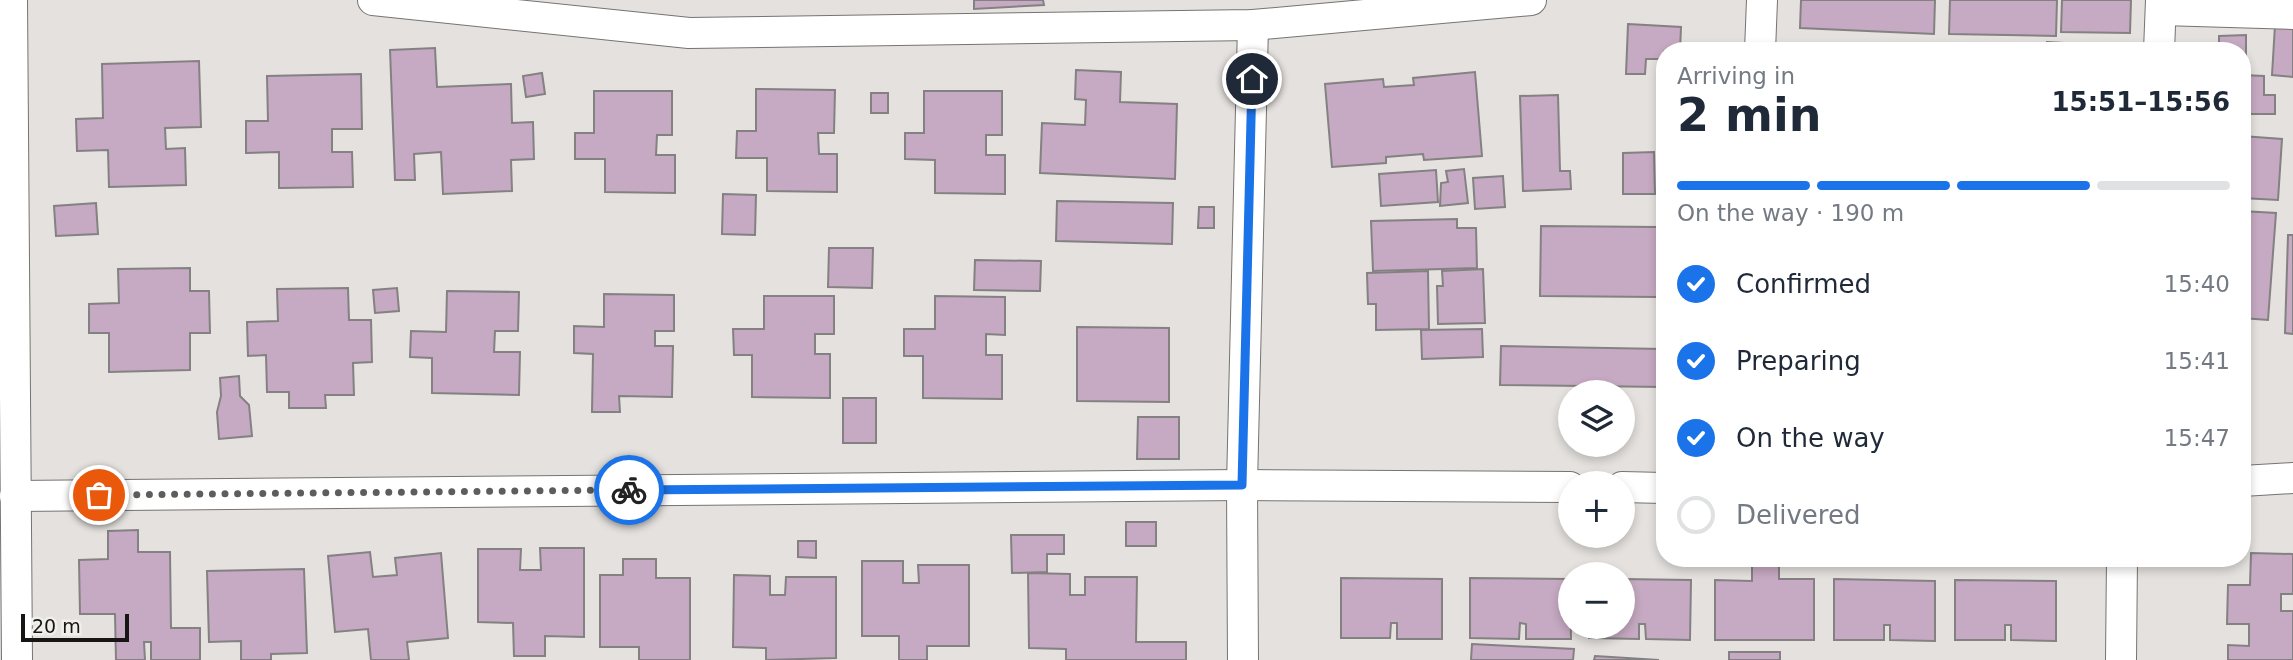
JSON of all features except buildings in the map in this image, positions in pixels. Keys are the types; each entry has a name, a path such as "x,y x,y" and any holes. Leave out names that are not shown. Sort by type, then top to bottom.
{"street":[{"path":"12,0 15,496 8,590 17,660"},
{"path":"373,0 689,33 1253,25 1531,0"},
{"path":"1760,42 1762,0"},
{"path":"2160,42 2162,5 2293,14"},
{"path":"1243,660 1242,485 1253,25"},
{"path":"2251,480 2293,478"},
{"path":"15,496 1242,485 1558,487"},
{"path":"1635,487 1656,488"},
{"path":"2121,660 2122,567"}],"way so far":[{"path":"99,495 629,490"}],"route":[{"path":"629,490 1242,485 1252,79"}]}
